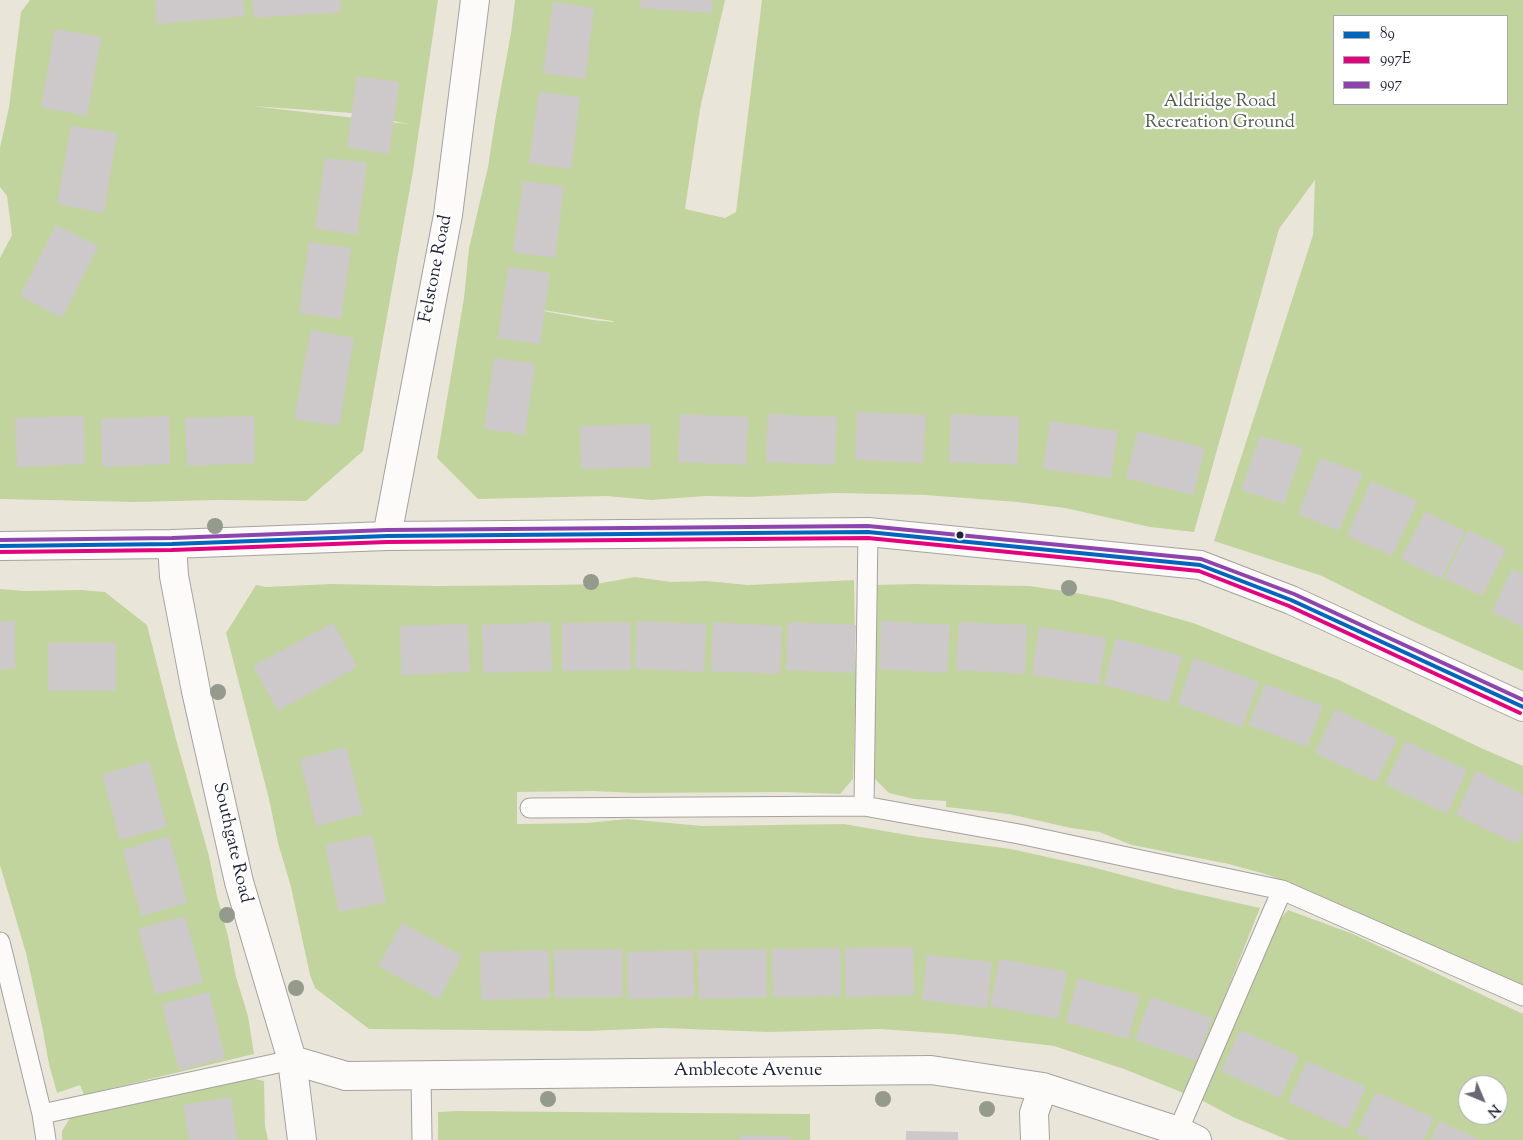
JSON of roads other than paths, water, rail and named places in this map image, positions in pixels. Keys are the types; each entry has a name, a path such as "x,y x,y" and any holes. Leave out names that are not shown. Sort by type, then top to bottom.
{"street":[{"name":"Felstone Road","path":"387,536 448,215 475,0"},
{"path":"0,546 172,544 387,536 868,532 1200,565 1291,600 1523,707"},
{"name":"Southgate Road","path":"172,544 174,576 196,691 239,882 292,1060 302,1140"},
{"name":"Amblecote Avenue","path":"292,1060 346,1076 931,1070 1042,1087 1187,1136"},
{"path":"1035,1140 1034,1113 1042,1087"}],"lane":[{"path":"864,806 868,532"},
{"path":"530,808 864,806 1019,834 1282,890 1523,996"},
{"path":"1187,1136 1282,890"},
{"path":"0,942 42,1114 46,1140"},
{"path":"42,1114 292,1060"},
{"path":"421,1074 422,1140"}],"park label":[{"name":"Aldridge Road Recreation Ground","path":"1220,113"}]}
